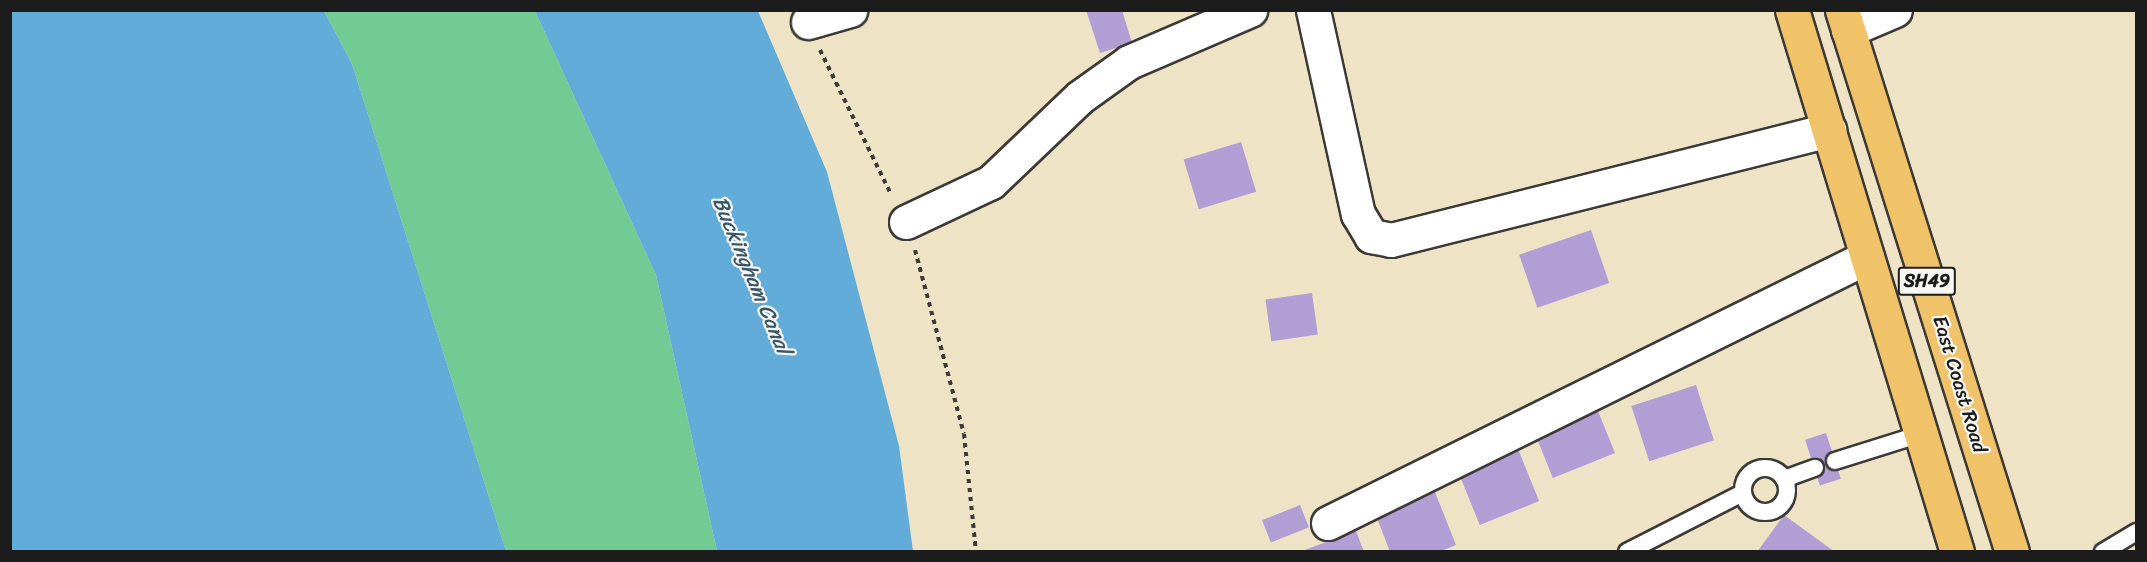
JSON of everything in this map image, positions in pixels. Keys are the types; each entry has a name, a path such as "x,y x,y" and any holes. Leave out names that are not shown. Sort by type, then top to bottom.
{"main road":[{"name":"SH49","path":"1792,10 1957,552"},
{"name":"East Coast Road","path":"1845,20 2012,552"}],"street":[{"path":"808,22 850,10"},
{"path":"906,222 991,182 1080,97 1129,62 1250,10"},
{"path":"1313,10 1358,214 1371,236 1391,240 1829,130"},
{"path":"1845,20 1895,10"},
{"path":"1328,523 1867,257"}],"lane":[{"path":"1835,461 1921,434"},
{"path":"1784,478 1815,468"},
{"path":"1758,470 1777,471 1784,478 1786,498 1772,512 1753,509 1743,493 1744,483 1758,470"},
{"path":"1627,552 1743,493"},
{"path":"2103,552 2136,532"}],"path":[{"path":"808,22 906,222 964,434 976,552"}],"green space":[{"path":"324,11 535,11 656,275 717,551 506,551 352,64"}],"water":[{"path":"10,11 324,11 352,64 506,551 11,551"},
{"name":"Buckingham Canal","path":"535,11 758,11 827,172 899,446 913,551 717,551 656,275"}],"building":[{"path":"1086,10 1122,10 1132,43 1100,53"},
{"path":"1241,142 1256,192 1199,209 1184,160"},
{"path":"1591,230 1609,283 1537,308 1519,255"},
{"path":"1312,293 1318,335 1271,341 1265,300"},
{"path":"1696,385 1714,440 1649,461 1631,406"},
{"path":"1594,401 1615,453 1553,478 1532,426"},
{"path":"1826,433 1841,479 1820,485 1805,440"},
{"path":"1514,439 1539,501 1480,525 1455,463"},
{"path":"1433,487 1456,545 1439,552 1390,552 1374,510"},
{"path":"1300,505 1309,527 1271,543 1262,520"},
{"path":"1784,515 1835,552 1757,552"},
{"path":"1356,531 1364,552 1302,552 1302,551"}]}
